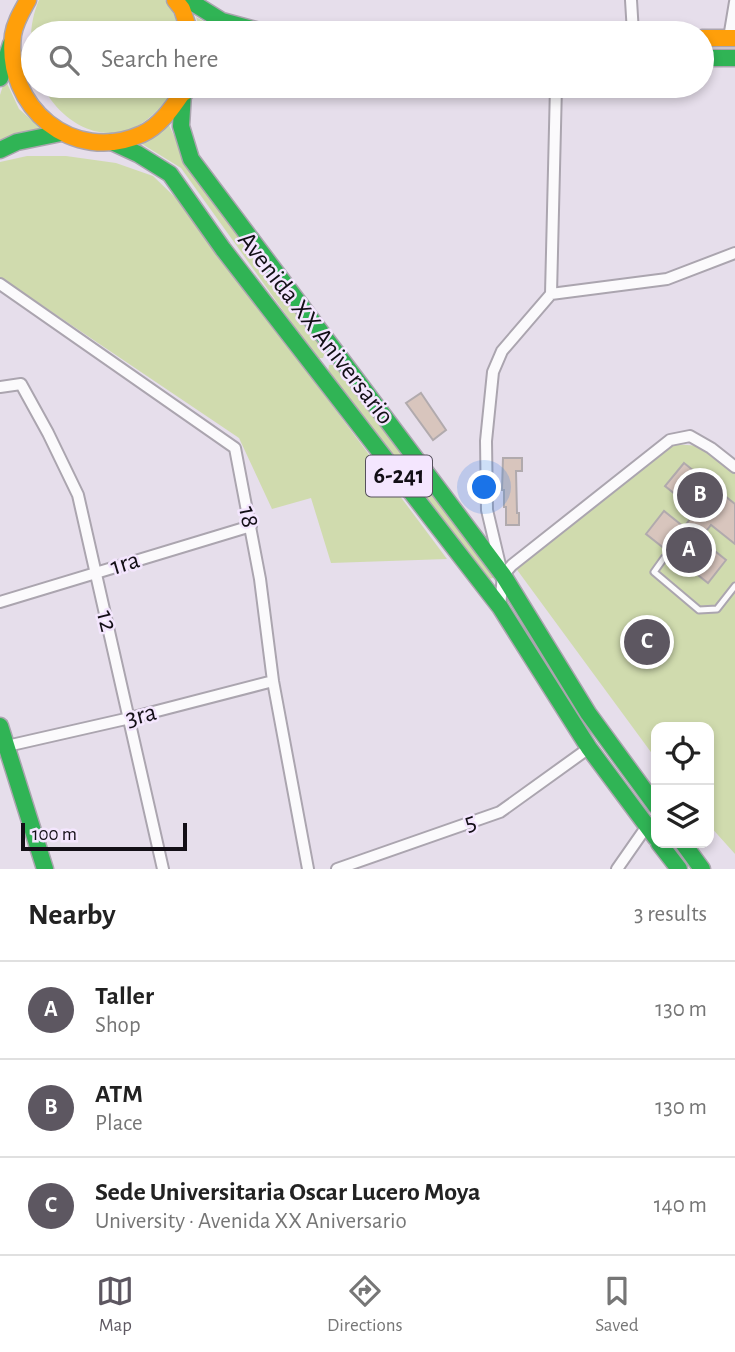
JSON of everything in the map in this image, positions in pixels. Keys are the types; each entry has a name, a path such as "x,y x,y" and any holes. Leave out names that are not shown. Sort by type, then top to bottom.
{"main road":[{"name":"6-241","path":"18,0 13,64 21,92"},
{"name":"6-241","path":"15,29 28,0"},
{"path":"175,0 186,21"},
{"path":"188,0 222,21"},
{"path":"0,78 15,29"},
{"path":"714,38 732,38"},
{"path":"714,58 735,58"},
{"name":"6-241","path":"25,98 38,116 61,133 86,141 112,142 141,134 165,117 180,98"},
{"name":"Avenida XX Aniversario","path":"186,98 181,126 191,159 503,575 588,713 651,799"},
{"path":"0,150 17,142 61,133"},
{"name":"Avenida XX Aniversario","path":"112,142 170,174 223,249 499,607 589,748 651,831"},
{"path":"0,726 45,869"},
{"path":"663,848 679,869"},
{"path":"687,848 702,869"}],"street":[{"path":"631,0 632,21"},
{"path":"732,38 735,2"},
{"path":"499,607 503,575 487,510 486,441 493,372 502,351 551,294 556,98"},
{"path":"551,294 667,279 735,253"},
{"name":"18","path":"0,284 235,449 251,526 273,681 308,869"},
{"name":"12","path":"0,387 21,384 78,495 163,869"},
{"path":"503,575 553,531 670,440 690,436 735,467"},
{"name":"1ra","path":"0,602 251,526"},
{"name":"3ra","path":"7,746 273,681"},
{"name":"5","path":"337,869 500,812 589,748"},
{"path":"618,869 651,833"}],"lane":[{"path":"664,558 654,572 699,610 717,610 735,586"}],"green space":[{"path":"39,0 165,0 176,21 34,21"},
{"path":"5,79 19,109 44,131 13,135 0,140 0,95"},
{"path":"50,98 165,98 149,118 122,132 94,131 69,118"},
{"path":"168,123 186,161 325,352 323,358 317,358 181,168 142,144"},
{"path":"27,156 66,156 116,163 153,176 181,203 447,559 331,563 311,498 272,509 239,438 0,277 0,162"},
{"path":"329,365 334,365 494,570 493,578 488,579 328,372"},
{"path":"674,444 700,446 735,473 735,854 714,831 714,722 651,722 651,752 515,567"}],"building":[{"path":"421,393 446,430 433,440 406,403"},
{"path":"503,458 522,458 522,471 516,471 519,525 506,525 502,490"},
{"path":"684,463 735,504 735,544 711,525 700,539 726,560 708,583 646,534 664,511 684,527 696,511 665,486"}],"traffic: fast":[{"path":"188,0 222,21"},
{"path":"0,78 11,44"},
{"path":"714,58 735,58"},
{"path":"183,98 181,126 191,159 503,575 588,713 651,799"},
{"path":"0,150 17,142 61,133"},
{"path":"112,142 170,174 223,249 500,607 589,748 651,831"},
{"path":"0,726 45,869"},
{"path":"663,848 679,869"},
{"path":"687,848 702,869"}],"traffic: slow":[{"path":"21,87 13,61 13,35 28,0"},
{"path":"175,0 186,21"},
{"path":"714,38 735,38"},
{"path":"27,98 48,123 68,135 91,142 116,142 148,131 179,98"}],"place":[{"name":"ATM","path":"700,495"},
{"name":"Taller","path":"689,550"},
{"name":"Sede Universitaria Oscar Lucero Moya","path":"647,642"}]}
